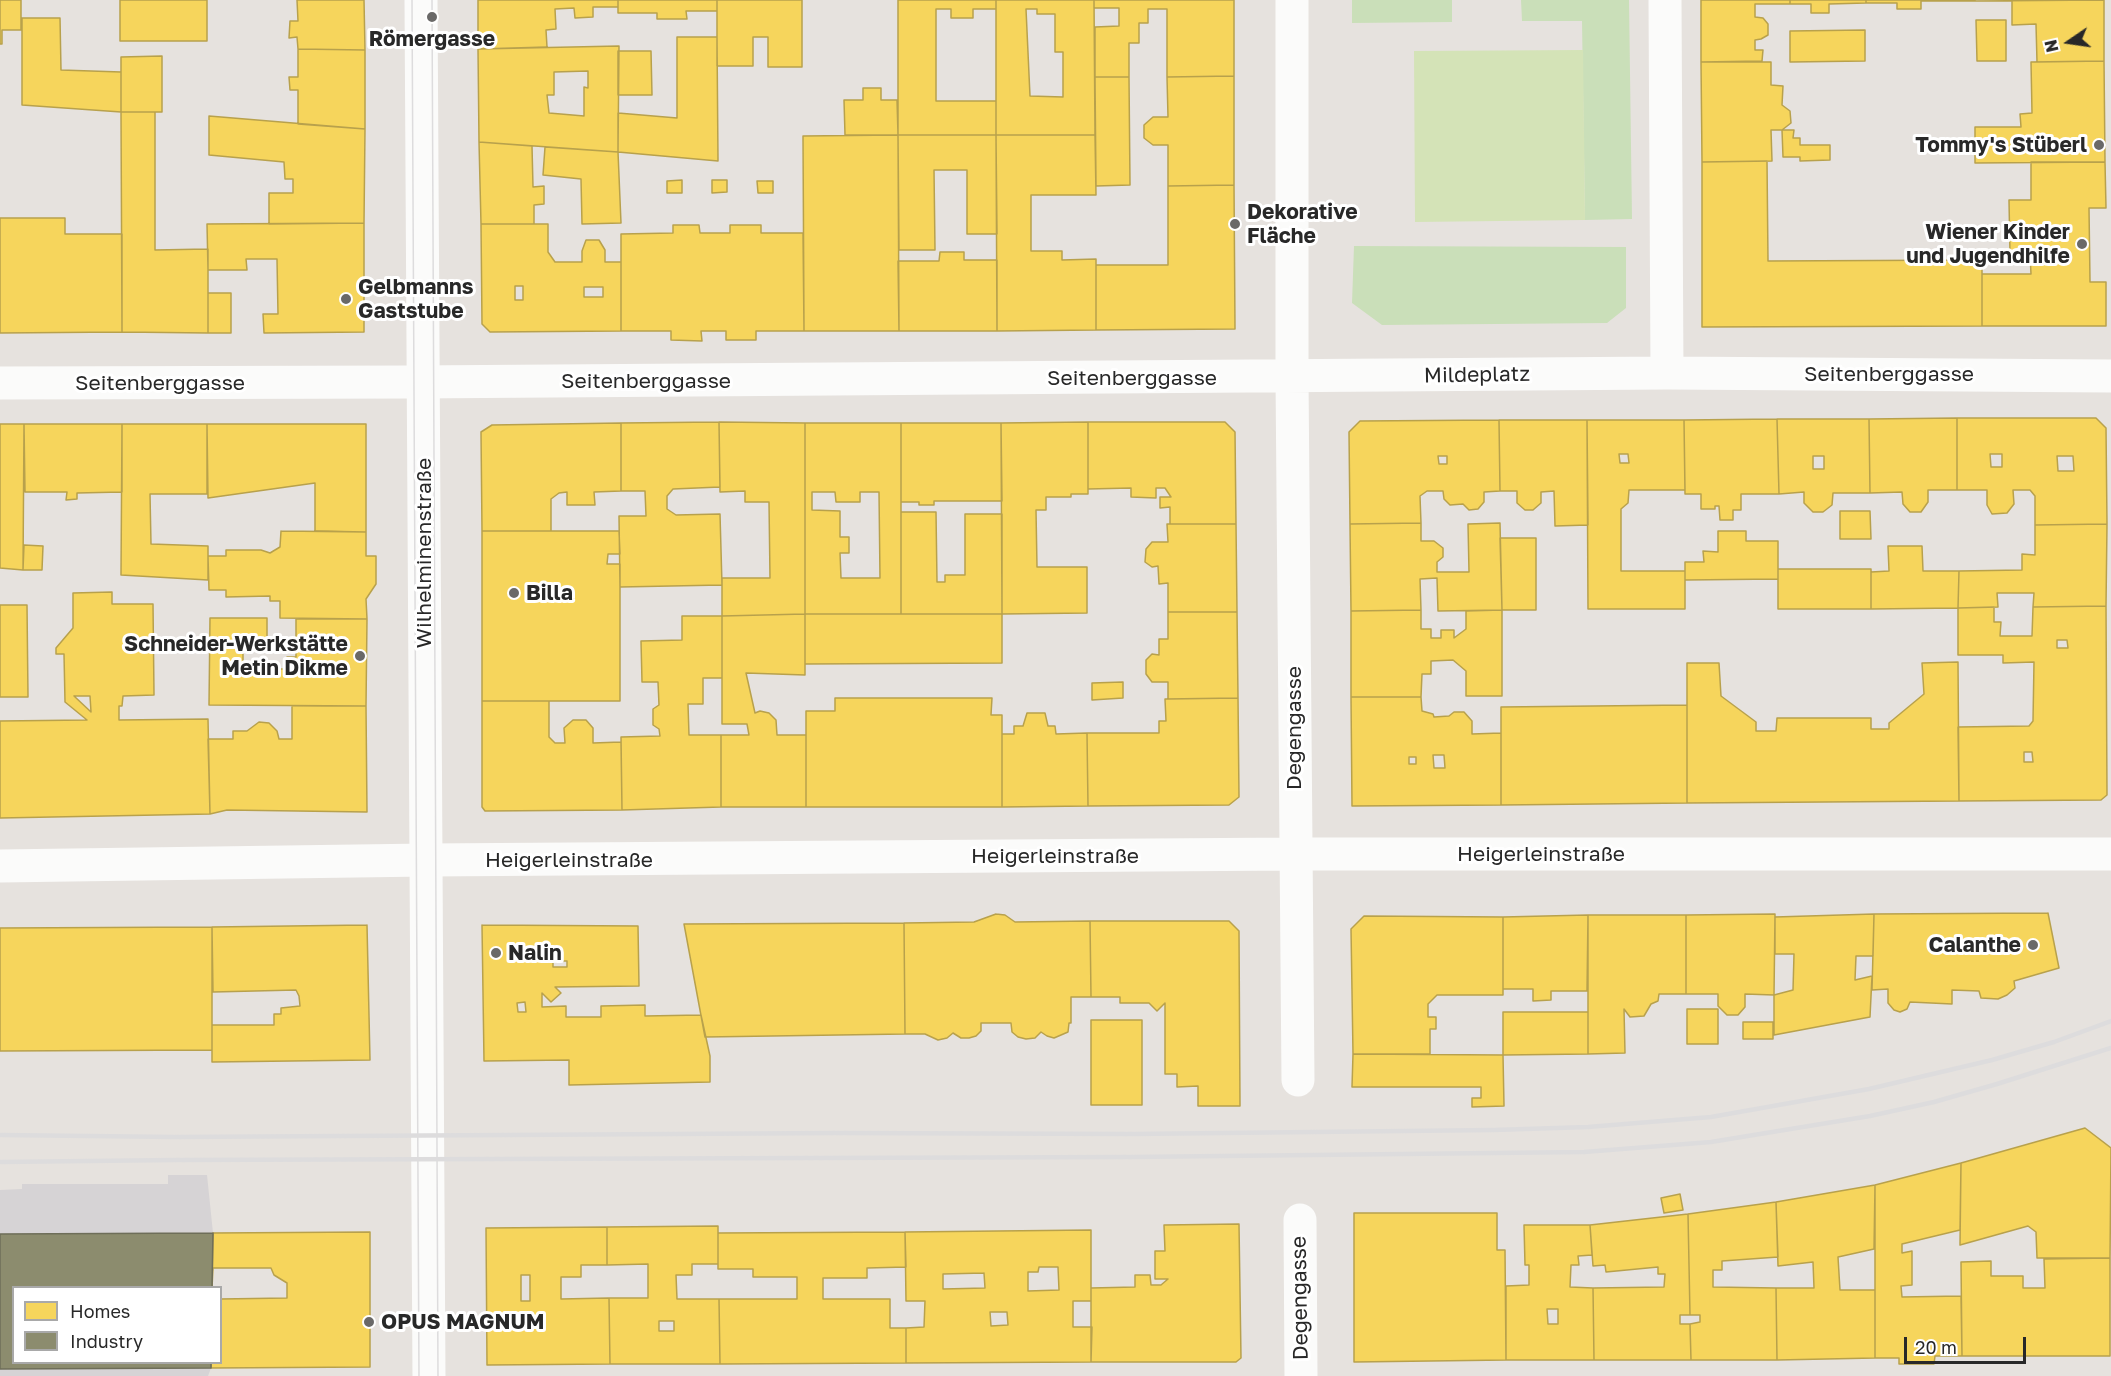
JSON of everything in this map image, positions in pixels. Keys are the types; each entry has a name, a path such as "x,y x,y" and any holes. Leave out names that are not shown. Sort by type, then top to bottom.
{"street":[{"name":"Wilhelminenstraße","path":"421,0 429,1376"},
{"path":"1292,0 1292,377"},
{"path":"1665,0 1667,373"},
{"name":"Seitenberggasse","path":"1667,373 2111,376"},
{"name":"Mildeplatz","path":"1292,377 1667,373"},
{"name":"Seitenberggasse","path":"0,383 1292,377"},
{"name":"Degengasse","path":"1292,377 1298,1080"},
{"name":"Heigerleinstraße","path":"0,866 426,860 1295,854 2111,854"},
{"name":"Degengasse","path":"1300,1220 1301,1376"}],"shaded area":[{"path":"168,1175 207,1175 213,1233 212,1286 12,1286 12,1364 211,1368 208,1376 0,1376 0,1190 22,1189 22,1184 168,1184"}],"green space":[{"path":"1352,0 1452,0 1452,22 1352,23"},
{"path":"1521,0 1629,0 1632,219 1585,220 1582,21 1522,21"},
{"path":"1583,50 1585,220 1415,222 1414,51"},
{"path":"1354,246 1626,247 1626,308 1607,323 1382,325 1352,303"}],"building: Homes":[{"path":"0,0 21,0 21,30 2,30 2,44 0,44"},
{"path":"120,0 207,0 207,41 120,41"},
{"path":"297,0 364,0 365,50 298,49 297,37 289,38 290,21 298,21"},
{"path":"478,0 618,0 618,7 593,7 593,17 575,18 574,8 555,9 556,29 546,30 547,47 478,49"},
{"path":"618,0 717,0 717,11 686,11 687,19 657,19 657,13 618,13"},
{"path":"717,0 802,0 802,67 768,67 768,37 753,37 753,66 717,66"},
{"path":"898,0 996,0 996,9 973,9 973,18 951,18 951,9 936,9 936,101 996,101 996,135 898,135"},
{"path":"996,0 1094,0 1095,135 996,135","holes":["1026,9 1037,9 1037,14 1055,14 1055,52 1063,52 1063,97 1030,96"]},
{"path":"1094,0 1234,0 1234,76 1167,77 1167,9 1148,9 1148,23 1139,23 1139,43 1129,43 1129,77 1095,77 1095,27 1119,26 1119,8 1094,8"},
{"path":"1701,0 1790,0 1790,4 1755,4 1755,17 1763,18 1768,24 1768,35 1755,40 1755,50 1763,50 1762,61 1701,62"},
{"path":"1790,0 1866,0 1866,3 1829,4 1829,13 1811,13 1811,4 1790,4"},
{"path":"1866,0 1975,1 1921,1 1921,9 1897,9 1897,3 1866,3"},
{"path":"2104,0 2104,61 2037,62 2036,24 2012,25 2012,1 1975,1"},
{"path":"22,18 60,18 61,70 121,72 121,112 22,105"},
{"path":"1976,20 2006,20 2006,61 1977,61"},
{"path":"1865,30 1865,61 1790,62 1790,31"},
{"path":"677,37 717,37 718,161 618,152 618,113 677,118"},
{"path":"619,46 618,152 479,142 478,49","holes":["588,71 588,88 584,87 584,116 549,113 547,95 554,95 554,72"]},
{"path":"298,49 365,50 365,129 298,124 298,90 290,90 289,77 298,77"},
{"path":"618,51 651,51 652,95 618,95"},
{"path":"162,56 162,112 121,112 121,57"},
{"path":"2104,61 2105,162 1975,163 1975,127 2021,127 2020,114 2032,113 2031,62"},
{"path":"1701,62 1771,62 1771,85 1783,86 1782,105 1790,111 1791,123 1782,130 1771,130 1772,161 1702,162"},
{"path":"1234,76 1234,185 1168,186 1168,145 1153,145 1144,138 1144,125 1153,117 1168,117 1167,77"},
{"path":"1095,77 1129,77 1130,185 1096,186"},
{"path":"863,88 881,88 881,100 897,100 898,135 845,135 844,100 863,100"},
{"path":"121,112 155,112 155,250 208,249 208,333 122,332"},
{"path":"209,116 365,129 364,223 269,224 269,193 293,193 293,179 285,179 284,162 209,155"},
{"path":"1782,130 1794,130 1793,138 1800,138 1800,145 1830,145 1830,160 1800,161 1800,157 1783,157"},
{"path":"898,135 996,135 997,234 967,234 967,170 934,170 935,250 899,250"},
{"path":"898,135 899,331 804,331 803,136"},
{"path":"996,135 1095,135 1096,195 1031,195 1031,251 1062,251 1062,260 1096,259 1096,330 997,331"},
{"path":"479,142 532,146 533,187 544,186 544,204 534,205 534,224 481,224"},
{"path":"545,147 618,152 621,223 582,224 581,179 543,175"},
{"path":"1767,161 1768,261 1982,260 1982,326 1702,327 1702,162"},
{"path":"2031,162 2105,162 2106,208 2089,208 2090,282 2106,282 2106,326 1982,326 1982,274 2031,274 2030,254 2010,254 2009,200 2031,200"},
{"path":"682,180 682,193 667,193 667,181"},
{"path":"712,180 727,180 727,192 712,193"},
{"path":"757,181 773,181 773,193 758,193"},
{"path":"1234,185 1235,329 1096,330 1096,265 1168,265 1168,186"},
{"path":"0,218 65,218 65,234 122,234 122,332 0,333"},
{"path":"364,223 364,332 264,333 263,314 278,314 277,259 246,259 247,270 208,270 207,224"},
{"path":"481,224 548,224 548,252 555,262 582,262 582,251 586,240 599,240 605,250 605,262 621,262 621,331 490,332 482,324","holes":["515,286 523,286 523,300 515,300","584,287 603,287 603,297 584,297"]},
{"path":"673,225 699,225 700,233 730,233 730,225 761,225 761,233 803,233 804,331 756,331 756,340 726,340 726,331 701,331 702,341 671,340 671,331 621,331 621,234 673,233"},
{"path":"940,252 964,252 964,260 997,260 997,331 899,331 898,261 939,261"},
{"path":"208,293 231,293 231,333 208,333"},
{"path":"1957,418 2096,418 2106,428 2107,524 2035,525 2035,496 2030,490 2013,490 2014,504 2007,513 1992,514 1987,505 1987,490 1957,490","holes":["1990,454 2002,454 2002,467 1991,467","2057,456 2073,456 2074,471 2058,471"]},
{"path":"1957,418 1957,490 1928,490 1928,502 1921,512 1910,512 1903,504 1902,492 1870,493 1869,419"},
{"path":"1777,419 1869,419 1870,493 1833,493 1832,505 1823,512 1813,512 1804,503 1804,492 1779,494","holes":["1813,456 1824,456 1824,469 1813,469"]},
{"path":"1777,419 1779,494 1741,494 1741,510 1733,510 1733,520 1720,520 1719,506 1715,506 1715,509 1701,509 1701,494 1685,494 1684,420"},
{"path":"1499,420 1500,491 1484,492 1484,502 1478,509 1469,510 1463,504 1450,505 1444,499 1443,491 1427,491 1420,496 1421,523 1350,524 1349,432 1360,421","holes":["1438,456 1447,456 1447,464 1439,464"]},
{"path":"1499,420 1587,420 1588,525 1555,526 1554,491 1541,492 1541,503 1533,510 1525,510 1517,503 1517,491 1500,491"},
{"path":"1587,420 1684,420 1685,490 1629,490 1628,503 1621,509 1621,571 1685,571 1685,609 1588,609","holes":["1619,454 1628,454 1629,463 1620,463"]},
{"path":"719,422 805,423 805,614 722,616 722,578 770,578 769,502 745,502 745,491 720,492"},
{"path":"719,422 720,487 673,489 667,496 667,509 676,515 720,514 722,585 620,587 619,516 646,516 645,491 621,491 621,423"},
{"path":"1088,422 1088,494 1046,497 1046,510 1036,510 1037,567 1087,567 1087,613 1002,614 1001,423"},
{"path":"1088,422 1225,422 1235,432 1236,524 1170,524 1170,507 1160,508 1160,497 1171,497 1165,488 1156,488 1156,498 1131,497 1131,488 1088,489"},
{"path":"621,423 621,491 594,492 595,505 567,505 567,492 559,493 551,499 551,531 482,531 481,432 492,425"},
{"path":"805,423 901,423 901,614 805,614","holes":["812,492 835,492 836,502 860,502 860,492 879,492 880,578 841,578 840,553 849,553 849,537 840,537 840,511 812,510"]},
{"path":"901,423 1001,423 1002,501 934,501 934,505 901,502"},
{"path":"0,424 24,424 23,570 0,568"},
{"path":"24,424 122,424 122,492 77,493 77,499 66,500 67,492 25,492"},
{"path":"122,424 207,424 207,494 150,494 151,544 208,546 208,580 121,575"},
{"path":"207,424 366,424 366,532 315,531 315,483 208,498"},
{"path":"1840,511 1870,511 1871,539 1840,539"},
{"path":"901,512 936,512 937,582 945,582 945,575 965,575 965,514 1002,514 1002,614 901,614"},
{"path":"1421,523 1421,541 1434,541 1443,548 1443,557 1437,562 1437,572 1469,572 1468,524 1500,523 1502,610 1438,611 1437,578 1420,579 1421,610 1351,611 1350,524"},
{"path":"1167,524 1236,524 1237,612 1168,612 1168,583 1159,584 1158,566 1152,567 1145,562 1146,549 1152,542 1168,542"},
{"path":"2107,524 2106,606 2033,607 2034,593 1997,593 1998,607 1958,608 1959,571 2022,570 2022,554 2035,555 2035,525"},
{"path":"281,531 366,532 366,556 376,556 376,584 366,599 367,619 280,618 280,601 270,601 270,596 226,597 226,590 209,590 208,556 226,556 226,550 261,550 270,553 280,547"},
{"path":"482,531 619,531 620,554 608,554 607,564 620,564 620,701 482,701"},
{"path":"1718,531 1746,531 1746,541 1778,541 1778,579 1685,580 1685,562 1704,562 1703,551 1718,552"},
{"path":"1500,538 1536,538 1536,610 1502,610"},
{"path":"24,545 43,546 42,570 23,570"},
{"path":"1888,546 1922,546 1923,571 1959,571 1958,608 1871,609 1871,572 1889,571"},
{"path":"1778,569 1871,569 1871,609 1778,609"},
{"path":"112,592 112,604 153,604 154,695 123,696 122,706 119,706 119,720 208,719 210,814 0,818 0,721 87,720 65,702 64,654 56,654 56,648 73,628 73,593","holes":["74,696 90,696 91,712"]},
{"path":"0,605 27,605 28,697 0,697"},
{"path":"2106,606 2107,795 2101,800 1959,801 1958,727 2029,726 2033,721 2034,662 2003,663 2003,655 1958,655 1958,608 1994,607 1994,622 2001,622 2000,636 2032,636 2033,607","holes":["2057,640 2067,640 2068,648 2057,648","2024,752 2032,752 2033,762 2024,762"]},
{"path":"1421,610 1421,629 1431,629 1431,638 1441,638 1441,630 1454,630 1454,638 1466,629 1466,611 1502,610 1502,696 1466,696 1466,671 1453,660 1431,661 1431,674 1422,674 1421,697 1351,697 1351,611"},
{"path":"1168,612 1237,612 1238,698 1168,699 1168,682 1152,682 1146,674 1146,660 1152,654 1159,655 1159,639 1168,639"},
{"path":"805,614 805,675 746,673 755,713 760,711 769,713 776,720 777,735 806,735 806,807 721,807 721,735 749,735 747,724 722,724 722,616"},
{"path":"805,614 1002,614 1002,663 805,664"},
{"path":"682,616 722,616 722,678 703,678 703,704 688,704 689,735 721,735 721,807 622,810 621,737 660,736 659,729 653,725 653,709 659,705 658,682 642,682 641,641 682,640"},
{"path":"210,618 267,618 267,640 243,639 243,669 287,669 287,657 296,657 296,619 367,619 366,706 209,705"},
{"path":"1958,662 1959,801 1687,803 1687,663 1719,663 1721,696 1756,722 1756,731 1776,731 1777,718 1871,718 1871,729 1889,729 1889,723 1924,694 1922,663"},
{"path":"1123,682 1123,698 1092,700 1092,683"},
{"path":"1351,697 1421,697 1422,711 1433,714 1434,717 1464,712 1472,721 1472,734 1501,733 1501,805 1352,806","holes":["1433,755 1444,755 1445,768 1434,768","1409,757 1416,757 1416,764 1409,764"]},
{"path":"835,698 992,698 991,715 1002,715 1002,807 806,807 806,711 835,711"},
{"path":"1238,698 1239,797 1229,805 1088,806 1087,733 1159,733 1159,721 1166,721 1165,699"},
{"path":"482,701 549,701 549,737 555,743 565,743 564,728 573,720 586,720 593,728 593,743 621,742 622,810 485,811 482,807"},
{"path":"1687,705 1687,803 1501,805 1501,707"},
{"path":"292,706 366,706 367,812 227,810 210,814 208,739 233,739 233,731 247,731 259,722 269,723 277,731 279,739 292,739"},
{"path":"1027,713 1045,713 1048,726 1055,726 1056,734 1087,733 1088,806 1002,807 1002,734 1014,734 1014,726 1023,726"},
{"path":"2048,913 2059,968 2014,981 2015,988 1998,999 1981,998 1979,991 1952,990 1952,1004 1910,1002 1907,1009 1900,1012 1894,1010 1888,1003 1888,989 1872,990 1874,914"},
{"path":"996,914 1005,915 1015,922 1090,921 1091,997 1071,997 1071,1023 1069,1023 1068,1032 1054,1038 1041,1032 1035,1038 1026,1039 1012,1032 1011,1023 981,1023 981,1031 969,1038 961,1038 953,1033 947,1038 938,1040 925,1034 905,1034 904,923 974,922"},
{"path":"1775,914 1774,995 1745,994 1745,1007 1738,1015 1727,1015 1718,1006 1718,994 1686,994 1686,915"},
{"path":"1874,914 1873,956 1856,956 1855,980 1872,976 1870,1017 1774,1035 1774,995 1793,990 1794,954 1775,954 1775,917"},
{"path":"1588,915 1686,915 1686,994 1659,994 1658,1001 1651,1004 1644,1016 1630,1017 1624,1009 1625,1053 1588,1054"},
{"path":"1588,915 1587,991 1551,991 1551,1000 1533,1001 1533,989 1503,989 1503,917"},
{"path":"1364,916 1503,917 1503,995 1437,995 1428,1004 1428,1017 1436,1017 1436,1029 1430,1029 1430,1054 1353,1054 1351,929"},
{"path":"1090,921 1229,921 1239,931 1240,1106 1198,1106 1198,1086 1177,1087 1177,1074 1165,1074 1165,1003 1157,1011 1149,1003 1120,1003 1120,997 1091,997"},
{"path":"904,923 905,1034 705,1037 684,924"},
{"path":"367,925 370,1060 212,1062 212,1025 274,1025 274,1014 281,1014 281,1008 300,1006 296,990 213,992 212,927"},
{"path":"482,925 638,926 639,986 555,987 561,993 551,1002 542,993 542,1007 566,1006 566,1017 601,1017 601,1006 645,1005 645,1016 701,1015 710,1056 710,1082 569,1085 569,1060 484,1061","holes":["553,961 567,961 567,967 553,967","525,1002 526,1012 518,1012 517,1003"]},
{"path":"212,927 212,1050 0,1051 0,928"},
{"path":"1687,1009 1718,1009 1718,1044 1687,1044"},
{"path":"1503,1012 1588,1012 1588,1054 1503,1055"},
{"path":"1091,1020 1142,1020 1142,1105 1091,1105"},
{"path":"1743,1022 1773,1022 1773,1039 1743,1039"},
{"path":"1353,1054 1503,1055 1504,1106 1472,1107 1472,1098 1481,1098 1481,1087 1352,1087"},
{"path":"2085,1128 2111,1148 2110,1258 2037,1258 2036,1232 2028,1226 1960,1245 1961,1163"},
{"path":"1961,1163 1960,1230 1902,1244 1902,1253 1912,1251 1912,1285 1901,1286 1902,1297 1961,1296 1962,1356 1935,1356 1934,1364 1899,1364 1899,1358 1875,1358 1875,1185"},
{"path":"1875,1185 1874,1249 1838,1257 1840,1290 1875,1290 1875,1358 1777,1360 1776,1288 1814,1288 1813,1262 1778,1266 1776,1202"},
{"path":"1680,1194 1683,1210 1664,1213 1661,1198"},
{"path":"1776,1202 1778,1257 1722,1261 1722,1270 1713,1270 1713,1287 1776,1288 1777,1360 1691,1360 1690,1324 1700,1322 1700,1315 1690,1315 1688,1214"},
{"path":"1354,1213 1497,1213 1497,1250 1505,1250 1506,1360 1354,1362"},
{"path":"1688,1214 1690,1315 1680,1315 1680,1324 1690,1324 1691,1360 1594,1360 1593,1288 1664,1287 1665,1274 1658,1274 1658,1267 1606,1272 1605,1265 1593,1266 1590,1225"},
{"path":"1239,1224 1241,1358 1236,1362 1091,1362 1091,1288 1135,1287 1135,1275 1150,1275 1151,1285 1161,1285 1168,1279 1155,1279 1155,1251 1165,1251 1164,1225"},
{"path":"1524,1225 1590,1225 1592,1255 1578,1256 1579,1265 1571,1265 1570,1287 1593,1288 1594,1360 1506,1360 1506,1286 1529,1285 1529,1265 1525,1265","holes":["1547,1309 1558,1309 1558,1324 1548,1324"]},
{"path":"718,1226 718,1264 692,1264 692,1275 676,1275 677,1299 719,1299 720,1364 610,1364 609,1298 648,1298 648,1264 607,1265 607,1227","holes":["659,1321 674,1321 674,1331 659,1331"]},
{"path":"607,1227 607,1265 581,1265 581,1277 561,1277 561,1299 609,1298 610,1364 487,1365 486,1228","holes":["521,1275 530,1275 530,1301 521,1301"]},
{"path":"1091,1230 1091,1301 1073,1301 1073,1327 1092,1327 1091,1362 906,1363 906,1328 924,1327 925,1301 906,1301 905,1232","holes":["1039,1267 1058,1267 1059,1290 1028,1291 1028,1272 1038,1272","984,1273 985,1288 943,1289 943,1274","990,1312 1007,1312 1008,1325 991,1326"]},
{"path":"370,1232 370,1367 211,1368 211,1364 222,1364 222,1299 287,1298 287,1283 274,1275 271,1268 213,1268 212,1286 213,1233"},
{"path":"905,1232 906,1267 867,1268 867,1278 823,1278 823,1299 890,1299 890,1328 906,1328 906,1363 720,1364 719,1299 797,1299 797,1277 753,1277 753,1269 718,1269 718,1233"},
{"path":"2110,1258 2110,1356 1962,1356 1961,1262 1991,1261 1991,1276 2023,1276 2023,1288 2045,1288 2044,1259"}],"building: Industry":[{"path":"213,1233 212,1286 12,1286 12,1364 211,1364 211,1368 0,1369 0,1234"}],"tram line":[{"path":"412,0 419,1376"},
{"path":"432,0 438,1376"}],"railway":[{"path":"0,1135 176,1137 838,1133 1133,1134 1588,1127 1711,1117 1869,1089 1992,1060 2054,1042 2111,1021"},
{"path":"0,1162 1132,1157 1584,1152 1711,1142 1870,1116 1934,1102 2111,1048"}],"place":[{"name":"Römergasse","path":"432,17"},
{"name":"Tommy's Stüberl","path":"2099,145"},
{"name":"Dekorative Fläche","path":"1235,224"},
{"name":"Wiener Kinder und Jugendhilfe","path":"2082,244"},
{"name":"Gelbmanns Gaststube","path":"346,299"},
{"name":"Billa","path":"514,593"},
{"name":"Schneider-Werkstätte Metin Dikme","path":"360,656"},
{"name":"Calanthe","path":"2033,945"},
{"name":"Nalin","path":"496,953"},
{"name":"OPUS MAGNUM","path":"369,1322"}]}
